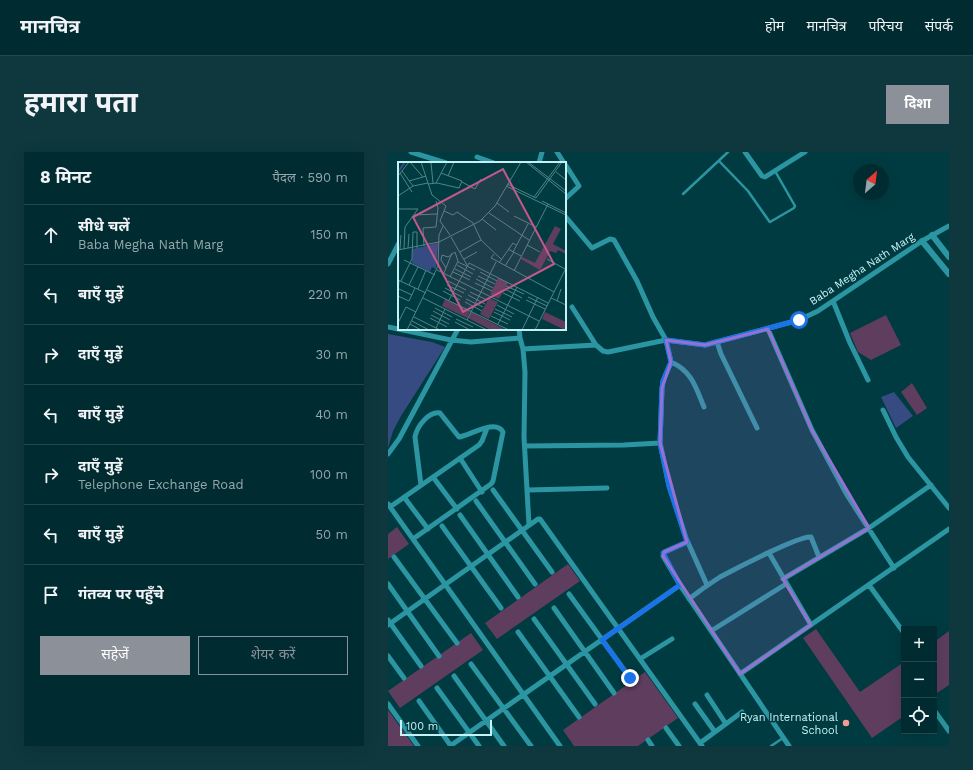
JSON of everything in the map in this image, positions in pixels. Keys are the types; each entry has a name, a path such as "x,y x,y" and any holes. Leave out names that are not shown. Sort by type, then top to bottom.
{"street":[{"path":"411,152 443,162"},
{"path":"539,162 542,152"},
{"path":"557,152 564,162"},
{"path":"744,152 763,177 806,152"},
{"path":"477,157 491,162"},
{"path":"566,166 579,186 566,197"},
{"path":"566,217 592,248 610,239 614,240 637,281 653,317 666,340 671,362 663,381 662,388 660,443 669,486 687,542 707,585"},
{"name":"Baba Megha Nath Marg","path":"596,345 608,352 666,340 705,345 799,320 818,311 922,241 949,226"},
{"path":"932,235 949,256"},
{"path":"922,241 949,274"},
{"path":"388,264 398,245"},
{"path":"833,301 868,380"},
{"path":"523,349 596,345 572,307"},
{"path":"388,327 398,329"},
{"path":"768,329 812,430 847,495 894,568"},
{"path":"403,330 451,340 471,342 520,338"},
{"path":"388,454 399,439 457,330"},
{"path":"519,330 523,349 525,372 524,446 528,490 529,525"},
{"path":"717,342 757,428"},
{"path":"671,362 680,366 687,372 704,407"},
{"path":"883,410 896,437 908,457 949,508"},
{"path":"413,539 482,492 493,481 503,432 498,427 487,428 459,437 439,412 432,414 420,424 414,437 421,485"},
{"path":"487,428 481,443 404,497 389,505 560,746"},
{"path":"524,446 624,446 660,443"},
{"path":"460,458 482,492"},
{"path":"433,477 457,509"},
{"path":"711,631 820,557 869,528 931,484"},
{"path":"528,490 607,488"},
{"path":"493,490 552,572"},
{"path":"404,497 428,529"},
{"path":"476,502 535,584"},
{"path":"460,514 518,597"},
{"path":"421,666 389,623 529,525 540,519 701,744 742,712"},
{"path":"442,526 501,608"},
{"path":"740,674 949,529"},
{"path":"689,599 720,577 788,543 809,536 820,557"},
{"path":"687,542 663,553 689,599 789,746"},
{"path":"769,553 811,625"},
{"path":"394,557 457,643"},
{"path":"388,584 439,656"},
{"path":"419,701 451,746 680,585"},
{"path":"869,585 901,629"},
{"path":"569,594 630,678"},
{"path":"554,608 614,693"},
{"path":"534,619 595,704"},
{"path":"518,632 579,717"},
{"path":"640,659 672,639"},
{"path":"388,656 404,678"},
{"path":"471,664 531,746"},
{"path":"454,676 504,746"},
{"path":"437,688 478,746"},
{"path":"706,695 726,724"},
{"path":"388,704 418,746"},
{"path":"695,704 715,732"},
{"path":"937,714 949,731"},
{"path":"666,728 678,746"},
{"path":"648,740 652,746"}],"lane":[{"path":"683,194 728,152"},
{"path":"719,161 748,191 770,222 795,206 775,171"},
{"path":"771,746 783,738"}],"highlighted area":[{"path":"768,329 812,430 869,528 783,579 811,625 740,674 663,556 664,552 687,542 660,443 662,388 671,362 666,340 705,345"}],"shaded area":[{"path":"886,315 901,345 871,360 858,352 850,333"},
{"path":"912,383 927,408 917,415 901,392"},
{"path":"397,527 409,544 388,559 388,534"},
{"path":"568,564 580,581 497,639 485,623"},
{"path":"816,629 860,692 901,664 901,718 872,738 803,638"},
{"path":"949,631 949,685 937,693 937,662 937,640"},
{"path":"471,633 483,650 400,708 388,691"},
{"path":"645,672 678,718 638,746 574,746 563,730"},
{"path":"388,710 414,746 388,746"}],"water":[{"path":"388,334 432,342 445,347 401,416 393,431 388,448"},
{"path":"894,392 913,416 896,428 881,397"}],"place":[{"name":"Ryan International School","path":"846,723"}],"route":[{"path":"630,678 602,640 680,585 663,556 663,553 687,542 669,486 660,443 662,388 663,381 671,362 666,340 705,345 789,324 799,320"}]}
